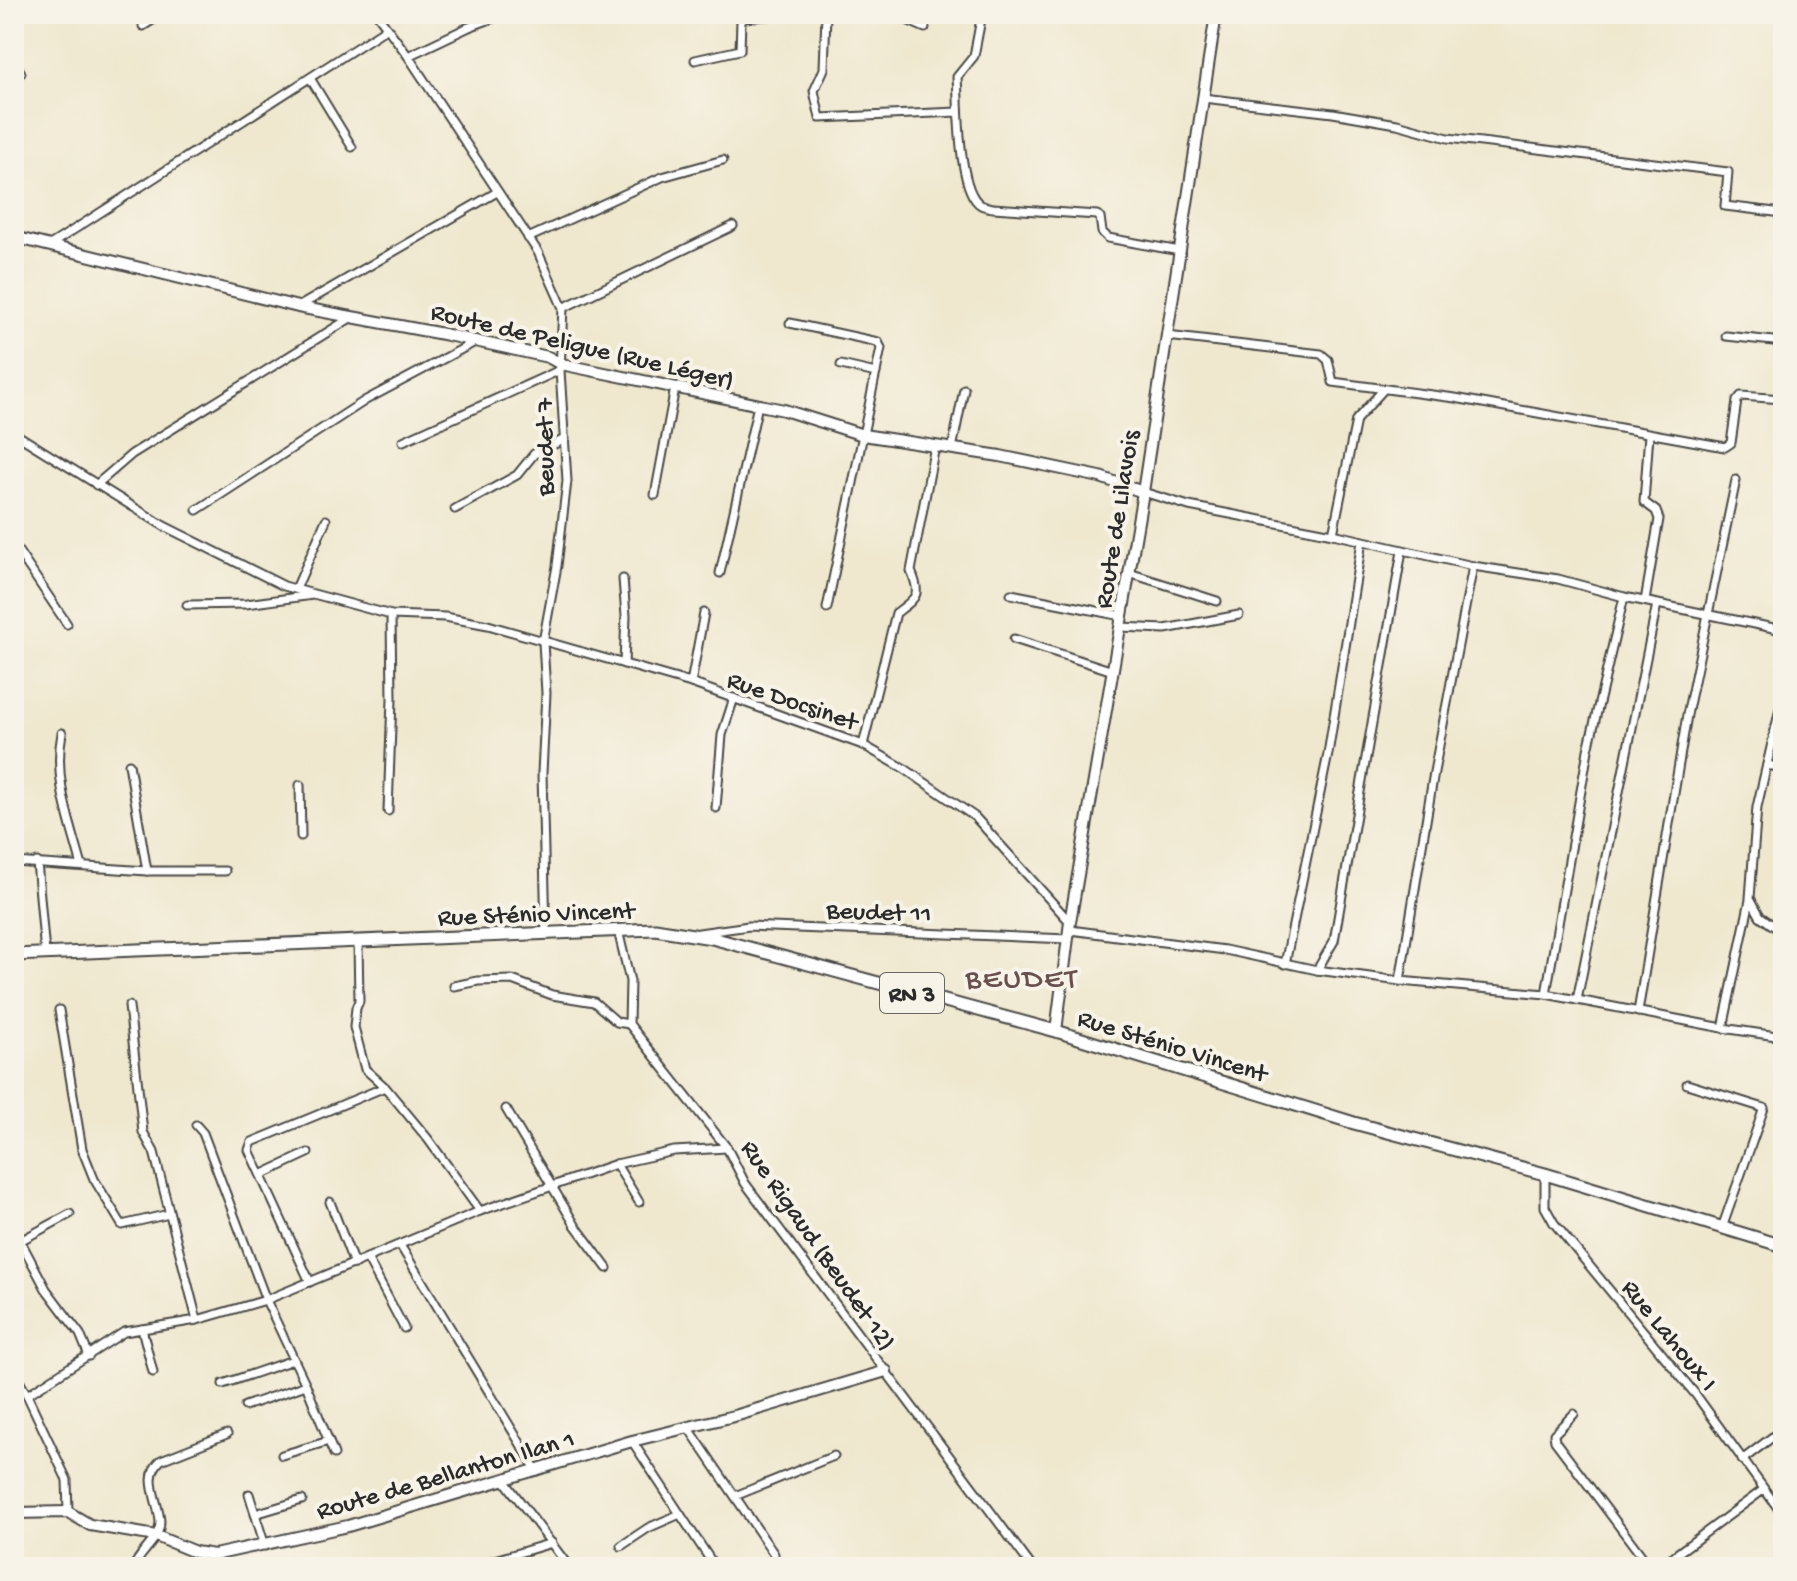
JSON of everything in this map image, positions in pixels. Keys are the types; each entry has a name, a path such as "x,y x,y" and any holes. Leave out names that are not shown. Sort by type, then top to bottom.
{"main road":[{"name":"Rue Sténio Vincent","path":"14,955 546,932 655,929 689,934 1056,1031 1354,1123 1545,1174 1783,1246"}],"street":[{"path":"143,26 162,14"},
{"name":"Beudet 7","path":"377,14 538,252 563,308 561,367 567,481 557,566 543,642 546,693 542,773 546,932"},
{"path":"408,56 504,14"},
{"path":"695,60 740,50 741,21 745,18 783,14"},
{"path":"826,14 824,69 814,91 820,118 958,112"},
{"path":"893,14 925,28"},
{"path":"982,14 974,56 957,77 958,112 968,185 981,205 1097,215 1102,232 1108,238 1180,251"},
{"name":"Route de Lilavois","path":"1056,1031 1216,14"},
{"path":"50,245 387,28"},
{"path":"14,60 21,73"},
{"path":"310,78 352,147"},
{"path":"1203,98 1333,113 1397,124 1448,138 1728,172 1725,206 1783,213"},
{"path":"528,238 662,177 723,160"},
{"path":"298,307 497,192"},
{"path":"563,308 733,226"},
{"name":"Route de Peligue (Rue Léger)","path":"14,237 298,307 548,357 561,367 784,410 863,435 1100,477 1143,492"},
{"path":"96,485 132,454 353,316"},
{"path":"790,323 878,342 881,348 827,608"},
{"path":"1167,336 1321,354 1328,360 1333,382 1455,398 1725,447 1731,443 1737,401 1741,396 1783,399"},
{"path":"1726,336 1783,342"},
{"path":"197,510 366,400 477,341"},
{"path":"841,365 876,373"},
{"path":"403,441 561,367"},
{"path":"655,495 675,388"},
{"path":"952,449 964,389"},
{"path":"1333,534 1356,420 1383,390"},
{"path":"720,573 758,405"},
{"name":"Rue Docsinet","path":"14,433 164,526 284,586 391,615 445,617 488,625 691,683 863,745 905,769 975,817 1070,930"},
{"path":"1645,601 1659,519 1656,511 1644,502 1649,434"},
{"path":"455,509 517,475 534,454 565,439"},
{"path":"863,745 896,613 918,592 911,571 935,446"},
{"path":"1638,1012 1706,615 1736,480"},
{"path":"1143,492 1189,506 1473,566 1558,579 1624,597 1783,630"},
{"path":"296,589 326,520"},
{"path":"1285,964 1328,754 1362,541"},
{"path":"14,545 67,624"},
{"path":"1317,970 1334,941 1402,551"},
{"path":"1400,981 1434,772 1473,566"},
{"path":"1129,573 1217,601"},
{"path":"623,579 626,616 624,664"},
{"path":"1011,594 1121,622 1165,629 1239,615"},
{"path":"187,605 246,604 318,595"},
{"path":"1546,994 1588,750 1624,597"},
{"path":"1577,1000 1657,604"},
{"path":"691,683 704,613"},
{"path":"388,811 391,615"},
{"path":"1014,639 1113,671"},
{"path":"1723,1028 1750,898 1757,807 1783,696"},
{"path":"716,808 722,735 734,698"},
{"path":"62,733 57,755 61,789 82,866"},
{"path":"129,764 147,871"},
{"path":"1767,765 1783,768"},
{"path":"300,785 301,836"},
{"path":"14,862 147,871 225,871"},
{"path":"37,862 45,954"},
{"path":"1750,898 1760,916 1783,933"},
{"name":"Beudet 11","path":"689,934 749,926 1070,930 1225,950 1317,970 1546,994 1783,1037"},
{"path":"454,986 478,981 512,980 552,995 594,1002 617,1022 629,1024 630,981 618,930"},
{"path":"358,942 359,1001 354,1027 361,1061 428,1139 480,1211"},
{"path":"129,1006 143,1132 154,1152 197,1320"},
{"path":"59,1010 82,1149 94,1179 122,1225 169,1214"},
{"name":"Rue Rigaud (Beudet 12)","path":"629,1024 727,1148 745,1183 1032,1567"},
{"path":"1687,1084 1764,1108 1722,1228"},
{"path":"310,1282 249,1150 252,1142 385,1087"},
{"path":"506,1109 575,1225 607,1268"},
{"path":"196,1125 203,1133 266,1300 334,1454"},
{"path":"27,1395 124,1332 197,1320 266,1300 480,1211 616,1164 674,1151 727,1148"},
{"path":"261,1175 308,1153"},
{"path":"616,1164 639,1202"},
{"name":"Rue Lahoux I","path":"1545,1174 1545,1207 1554,1223 1648,1334 1783,1515"},
{"path":"330,1202 354,1264"},
{"path":"20,1241 70,1214"},
{"path":"14,1229 46,1289 80,1334 89,1356"},
{"path":"400,1245 537,1471"},
{"path":"367,1258 404,1328"},
{"path":"142,1329 153,1372"},
{"path":"223,1384 293,1360"},
{"name":"Route de Bellanton Ilan 1","path":"14,1513 68,1512 90,1525 156,1536 195,1552 214,1555 348,1526 632,1441 886,1371"},
{"path":"14,1372 67,1480 68,1512"},
{"path":"245,1406 306,1385"},
{"path":"1574,1414 1554,1434 1555,1441 1650,1567"},
{"path":"688,1427 774,1554"},
{"path":"1742,1460 1783,1429"},
{"path":"134,1567 156,1536 160,1524 151,1479 155,1466 161,1460 227,1434"},
{"path":"282,1455 329,1441"},
{"path":"632,1441 715,1567"},
{"path":"735,1496 834,1456"},
{"path":"504,1480 569,1567"},
{"path":"1659,1567 1763,1490"},
{"path":"249,1494 265,1546"},
{"path":"255,1514 302,1500"},
{"path":"621,1546 648,1528 680,1514"},
{"path":"471,1567 552,1543"}],"district":[{"name":"BEUDET","path":"1022,977"}]}
